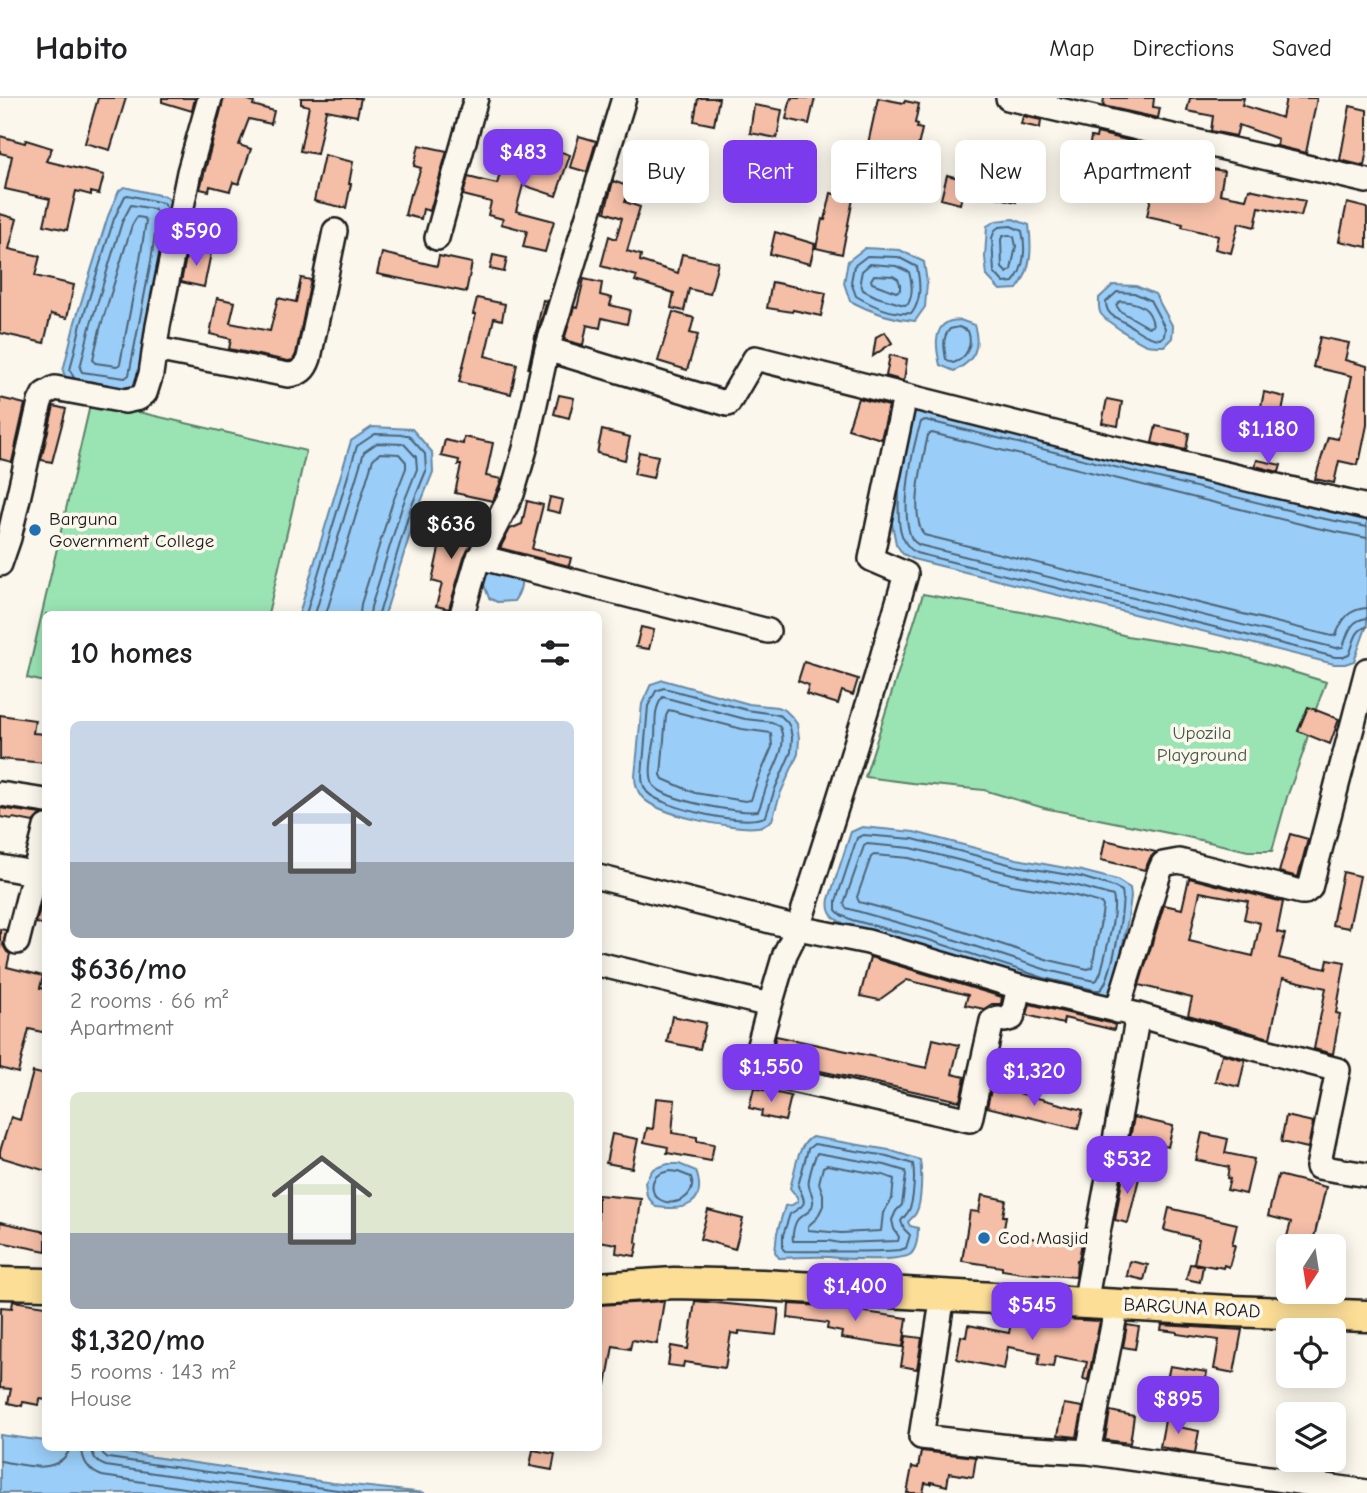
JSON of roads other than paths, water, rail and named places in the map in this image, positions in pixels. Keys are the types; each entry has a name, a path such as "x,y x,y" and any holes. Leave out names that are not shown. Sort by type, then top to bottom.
{"main road":[{"name":"BARGUNA ROAD","path":"602,1269 888,1276 1367,1300"},
{"path":"0,1283 42,1284"},
{"name":"BARGUNA ROAD","path":"602,1288 674,1283 762,1285 1367,1316"},
{"path":"0,1296 42,1297"}],"street":[{"path":"0,564 9,538 44,394 55,388 125,401 139,398 145,393 189,172 210,98"},
{"path":"437,238 476,98"},
{"path":"463,611 479,557 512,494 547,349 624,98"},
{"path":"1015,99 1367,181"},
{"path":"155,349 288,375 304,370 309,358 335,231"},
{"path":"547,349 728,404 755,358 1367,508"},
{"path":"905,396 871,559 906,573 798,928 785,954 752,1071 970,1120 992,1021 1012,1018 1018,987"},
{"path":"479,557 768,631"},
{"path":"1088,1287 1128,1013 1158,873 1163,864 1179,861 1301,892 1310,888 1367,670"},
{"path":"0,794 42,800"},
{"path":"17,942 42,841"},
{"path":"0,867 33,873"},
{"path":"602,878 798,928 868,942 1018,987 1128,1013 1338,1070 1318,1167 1367,1175"},
{"path":"602,965 770,1004"},
{"path":"943,1295 920,1437 1018,1448 1088,1452 1367,1492"},
{"path":"1088,1452 1117,1305"}],"water":[{"path":"124,187 167,197 174,207 143,386 134,395 67,381 63,371 75,322 108,216 119,191"},
{"path":"1013,219 1029,225 1030,258 1026,274 1017,289 1000,290 987,276 987,226 996,221"},
{"path":"865,248 900,250 924,262 927,283 925,307 915,321 881,314 850,301 844,283 848,261"},
{"path":"1113,285 1136,286 1155,294 1173,327 1172,338 1164,346 1143,343 1104,318 1099,308 1099,298"},
{"path":"960,320 974,325 977,340 971,358 954,371 940,365 937,341 943,325"},
{"path":"914,405 1367,512 1367,625 1354,661 1334,664 913,559 903,554 896,544 891,518 893,476"},
{"path":"372,427 412,429 432,452 433,472 417,512 386,611 300,611 351,441"},
{"path":"483,566 521,569 521,586 514,601 497,602 489,598 480,574"},
{"path":"663,680 749,704 777,707 792,717 797,724 798,754 772,820 761,826 714,824 663,810 640,795 635,776 642,704 651,684"},
{"path":"862,827 914,832 1017,859 1117,880 1130,888 1128,919 1116,978 1108,993 1102,997 1043,985 927,947 849,926 836,919 830,913 829,899 851,832"},
{"path":"812,1137 889,1150 920,1160 919,1202 916,1213 908,1222 910,1226 918,1228 916,1245 911,1254 884,1259 779,1258 775,1252 777,1233 785,1206 798,1201 790,1188 795,1167 803,1146"},
{"path":"679,1164 696,1171 699,1192 691,1203 676,1208 656,1207 647,1196 645,1182 653,1169"},
{"path":"0,1435 42,1441 42,1451 113,1451 333,1483 425,1493 0,1493"}],"place":[{"name":"Barguna Government College","path":"35,530"},
{"name":"Cod Masjid","path":"984,1238"}],"park label":[{"name":"Upozila Playground","path":"1202,744"}]}
